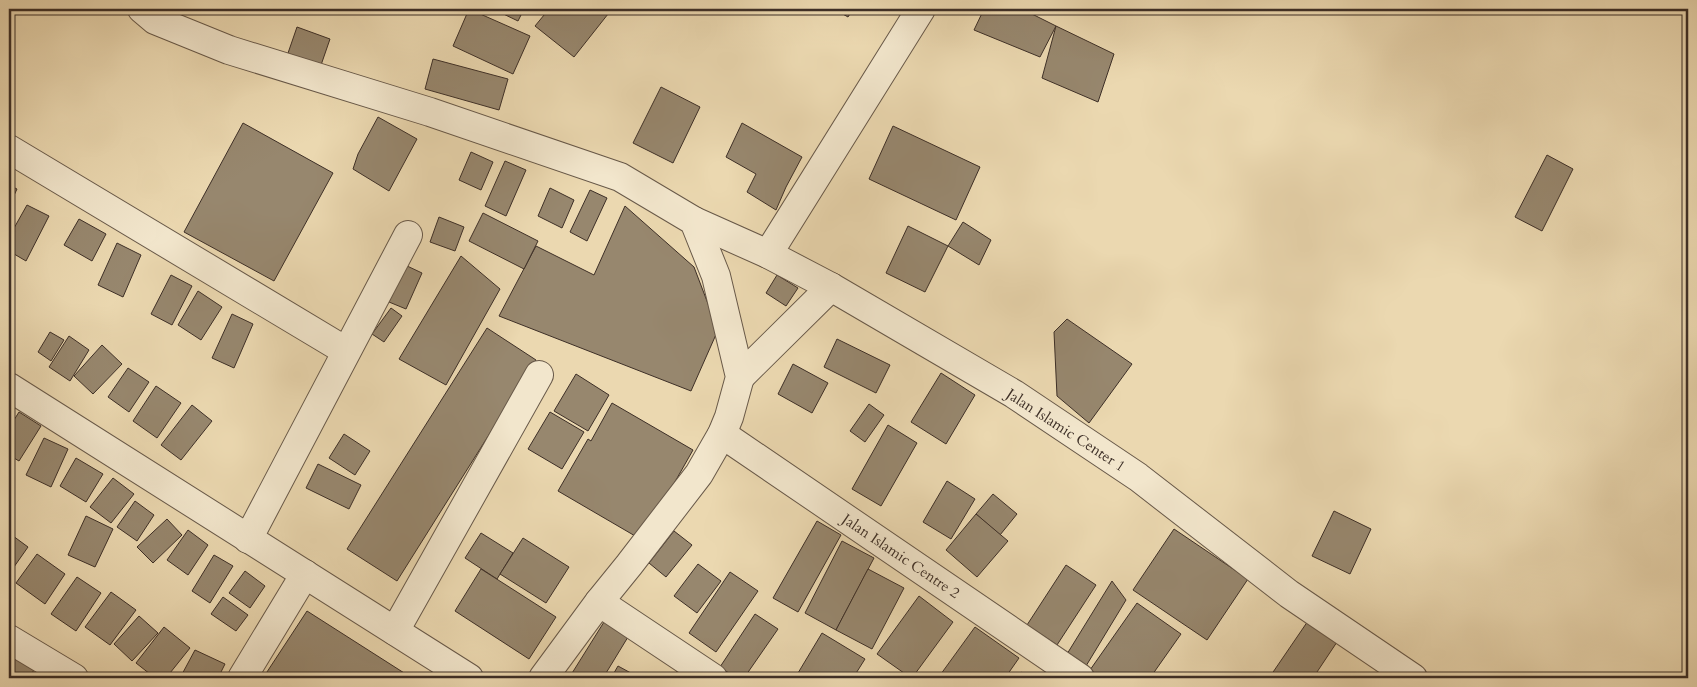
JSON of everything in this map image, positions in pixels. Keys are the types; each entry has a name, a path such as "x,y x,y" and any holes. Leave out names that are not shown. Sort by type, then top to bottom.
{"street":[{"name":"Jalan Islamic Center 1","path":"142,9 155,20 229,50 430,112 620,177 694,221 768,254 831,288 1014,394 1138,477 1289,594 1413,678"},
{"path":"768,254 921,9"},
{"path":"9,149 346,351"},
{"path":"543,678 599,602 699,474 722,434 729,417 740,377 716,276 694,221"},
{"path":"248,539 408,235"},
{"path":"740,377 831,288"},
{"path":"395,631 538,375"},
{"path":"9,387 469,678"},
{"name":"Jalan Islamic Centre 2","path":"722,434 1080,678"},
{"path":"242,678 305,574"},
{"path":"599,602 713,678"},
{"path":"9,639 74,678"}],"building":[{"path":"469,9 530,36 513,74 453,46"},
{"path":"493,9 524,9 518,21"},
{"path":"549,9 612,9 574,57 535,26"},
{"path":"834,9 853,9 848,17"},
{"path":"984,9 1022,9 1056,26 1040,57 974,30"},
{"path":"1056,26 1114,54 1098,102 1042,78"},
{"path":"297,27 330,39 320,68 287,56"},
{"path":"433,59 508,79 499,110 425,89"},
{"path":"661,87 700,107 673,163 633,143"},
{"path":"378,117 417,139 389,191 353,169 358,154"},
{"path":"243,123 333,173 274,281 184,232"},
{"path":"742,123 802,157 776,210 747,192 756,174 726,157"},
{"path":"893,126 980,167 956,220 869,179"},
{"path":"471,152 493,162 481,190 459,180"},
{"path":"1547,155 1573,169 1542,231 1515,217"},
{"path":"505,161 526,170 506,216 485,206"},
{"path":"9,185 17,189 9,206"},
{"path":"550,188 574,200 562,228 538,216"},
{"path":"590,190 607,198 587,241 570,232"},
{"path":"27,205 49,216 26,261 9,251 9,237"},
{"path":"625,206 694,267 718,330 691,391 499,316 536,246 594,275"},
{"path":"483,213 538,241 524,269 469,241"},
{"path":"439,217 464,227 455,251 430,242"},
{"path":"79,219 106,234 92,261 64,245"},
{"path":"963,222 991,240 979,265 948,246"},
{"path":"908,226 948,246 925,292 886,273"},
{"path":"117,243 141,255 123,297 98,285"},
{"path":"461,256 500,289 446,385 399,359"},
{"path":"405,265 422,273 406,309 389,302"},
{"path":"171,275 192,286 172,325 151,314"},
{"path":"777,275 798,288 786,306 766,293"},
{"path":"198,291 222,307 201,340 178,325"},
{"path":"391,308 402,316 384,342 372,334"},
{"path":"232,314 253,324 234,368 212,358"},
{"path":"1067,319 1132,364 1089,423 1057,396 1054,332"},
{"path":"487,328 536,360 397,581 347,549"},
{"path":"50,332 64,340 51,361 38,352"},
{"path":"69,336 89,350 70,381 49,367"},
{"path":"837,339 890,365 876,393 824,367"},
{"path":"102,345 122,364 93,394 74,376"},
{"path":"793,364 828,383 812,413 778,394"},
{"path":"128,368 149,382 129,412 108,397"},
{"path":"941,373 975,395 946,444 911,422"},
{"path":"576,374 609,395 588,431 554,411"},
{"path":"156,386 181,403 157,438 133,421"},
{"path":"612,403 693,450 642,540 558,491 588,439 591,441"},
{"path":"869,404 884,415 865,442 850,431"},
{"path":"192,405 212,421 181,460 161,445"},
{"path":"19,412 41,426 19,461 9,455 9,428"},
{"path":"550,412 584,432 562,469 528,449"},
{"path":"888,425 917,443 881,506 852,489"},
{"path":"344,434 370,451 355,475 329,458"},
{"path":"44,438 68,449 51,487 26,475"},
{"path":"76,458 103,474 86,502 60,486"},
{"path":"318,464 361,485 349,509 306,488"},
{"path":"113,478 134,494 111,523 90,507"},
{"path":"947,481 975,499 951,539 923,522"},
{"path":"993,494 1017,514 1000,535 976,514"},
{"path":"135,501 154,515 137,541 117,527"},
{"path":"1334,511 1371,529 1350,574 1312,556"},
{"path":"976,514 1008,541 977,577 946,550"},
{"path":"86,516 113,529 95,567 68,555"},
{"path":"167,519 182,535 153,563 137,547"},
{"path":"817,521 841,535 798,612 773,598"},
{"path":"1174,529 1248,579 1207,640 1133,590"},
{"path":"188,530 208,545 188,575 167,560"},
{"path":"674,531 692,545 666,577 649,563"},
{"path":"9,533 28,547 9,574"},
{"path":"481,533 513,553 497,579 465,558"},
{"path":"523,538 569,567 546,603 500,574"},
{"path":"842,541 874,558 836,630 805,613"},
{"path":"37,554 65,574 45,604 16,583"},
{"path":"214,555 233,566 210,603 192,591"},
{"path":"698,564 721,581 697,613 674,596"},
{"path":"1066,565 1096,585 1057,645 1027,625"},
{"path":"481,569 556,617 529,659 455,611"},
{"path":"868,569 904,588 872,649 836,630"},
{"path":"245,571 265,586 250,608 229,593"},
{"path":"730,572 758,591 716,652 689,633"},
{"path":"77,577 101,593 76,631 51,614"},
{"path":"1112,581 1126,600 1086,666 1067,654"},
{"path":"111,592 136,610 110,645 85,627"},
{"path":"919,596 953,622 911,678 877,654"},
{"path":"223,597 248,615 236,631 211,614"},
{"path":"1137,603 1181,634 1150,678 1102,678 1090,670"},
{"path":"307,611 412,678 263,678"},
{"path":"755,614 778,629 744,678 736,678 720,667"},
{"path":"139,616 158,633 132,661 114,644"},
{"path":"1310,618 1339,639 1313,678 1269,678"},
{"path":"604,622 628,637 603,678 569,678"},
{"path":"164,627 190,648 166,678 155,678 136,663"},
{"path":"975,627 1019,658 1005,678 938,678"},
{"path":"822,633 865,659 853,678 795,678"},
{"path":"195,650 225,664 218,678 180,678"},
{"path":"14,658 34,670 29,678 9,678 9,667"},
{"path":"618,666 640,678 611,678"},
{"path":"680,668 693,678 671,678"},
{"path":"1021,672 1029,678 1016,678"}]}
